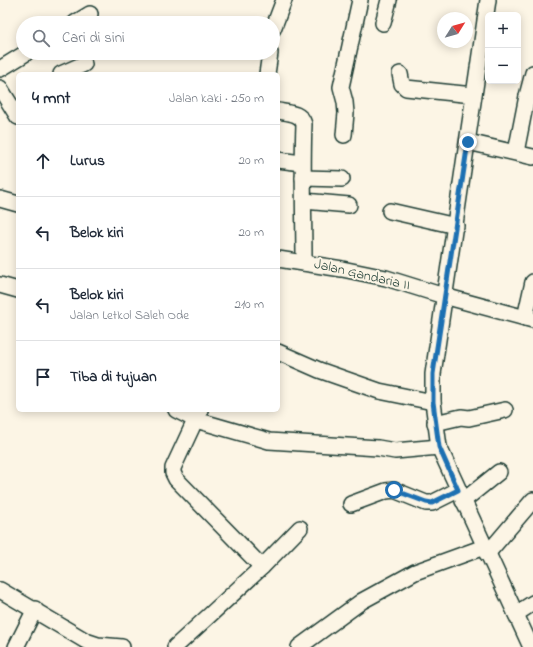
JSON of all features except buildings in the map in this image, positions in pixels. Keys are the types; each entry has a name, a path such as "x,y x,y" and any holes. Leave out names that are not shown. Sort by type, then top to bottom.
{"street":[{"path":"278,16 284,0"},
{"path":"344,135 346,113 341,87 360,0"},
{"path":"383,23 389,0"},
{"path":"488,0 473,96 456,226 433,374 433,402 439,447 531,647"},
{"path":"0,69 16,59"},
{"path":"268,72 269,60"},
{"path":"66,72 84,64"},
{"path":"516,152 530,97 533,72"},
{"path":"400,74 402,84 406,88 473,96"},
{"path":"8,93 16,112"},
{"path":"280,110 298,115 304,124 302,163 304,201 304,263"},
{"path":"468,142 533,156"},
{"path":"280,160 302,163"},
{"path":"302,178 342,179"},
{"path":"0,199 16,203"},
{"path":"304,201 349,205"},
{"path":"390,211 456,226"},
{"name":"Jalan Gandaria II","path":"280,259 386,278 444,296 529,319"},
{"path":"529,319 533,282"},
{"path":"0,285 16,289"},
{"path":"280,353 319,370 379,391 433,402"},
{"path":"435,423 461,417 469,418 505,410"},
{"path":"185,412 198,415 269,441 378,448 395,451 439,447"},
{"path":"198,415 173,468 173,473 176,479 262,567"},
{"path":"351,504 386,490 394,490 432,503 461,496 499,472"},
{"path":"299,647 362,601 415,572 486,551 533,500"},
{"path":"175,647 262,567 300,528"},
{"path":"0,590 86,641 98,645 122,647"},
{"path":"516,614 533,603"},
{"path":"16,647 35,610"}],"route":[{"path":"394,490 432,503 458,490 439,447 433,402 433,374 468,142"}]}
